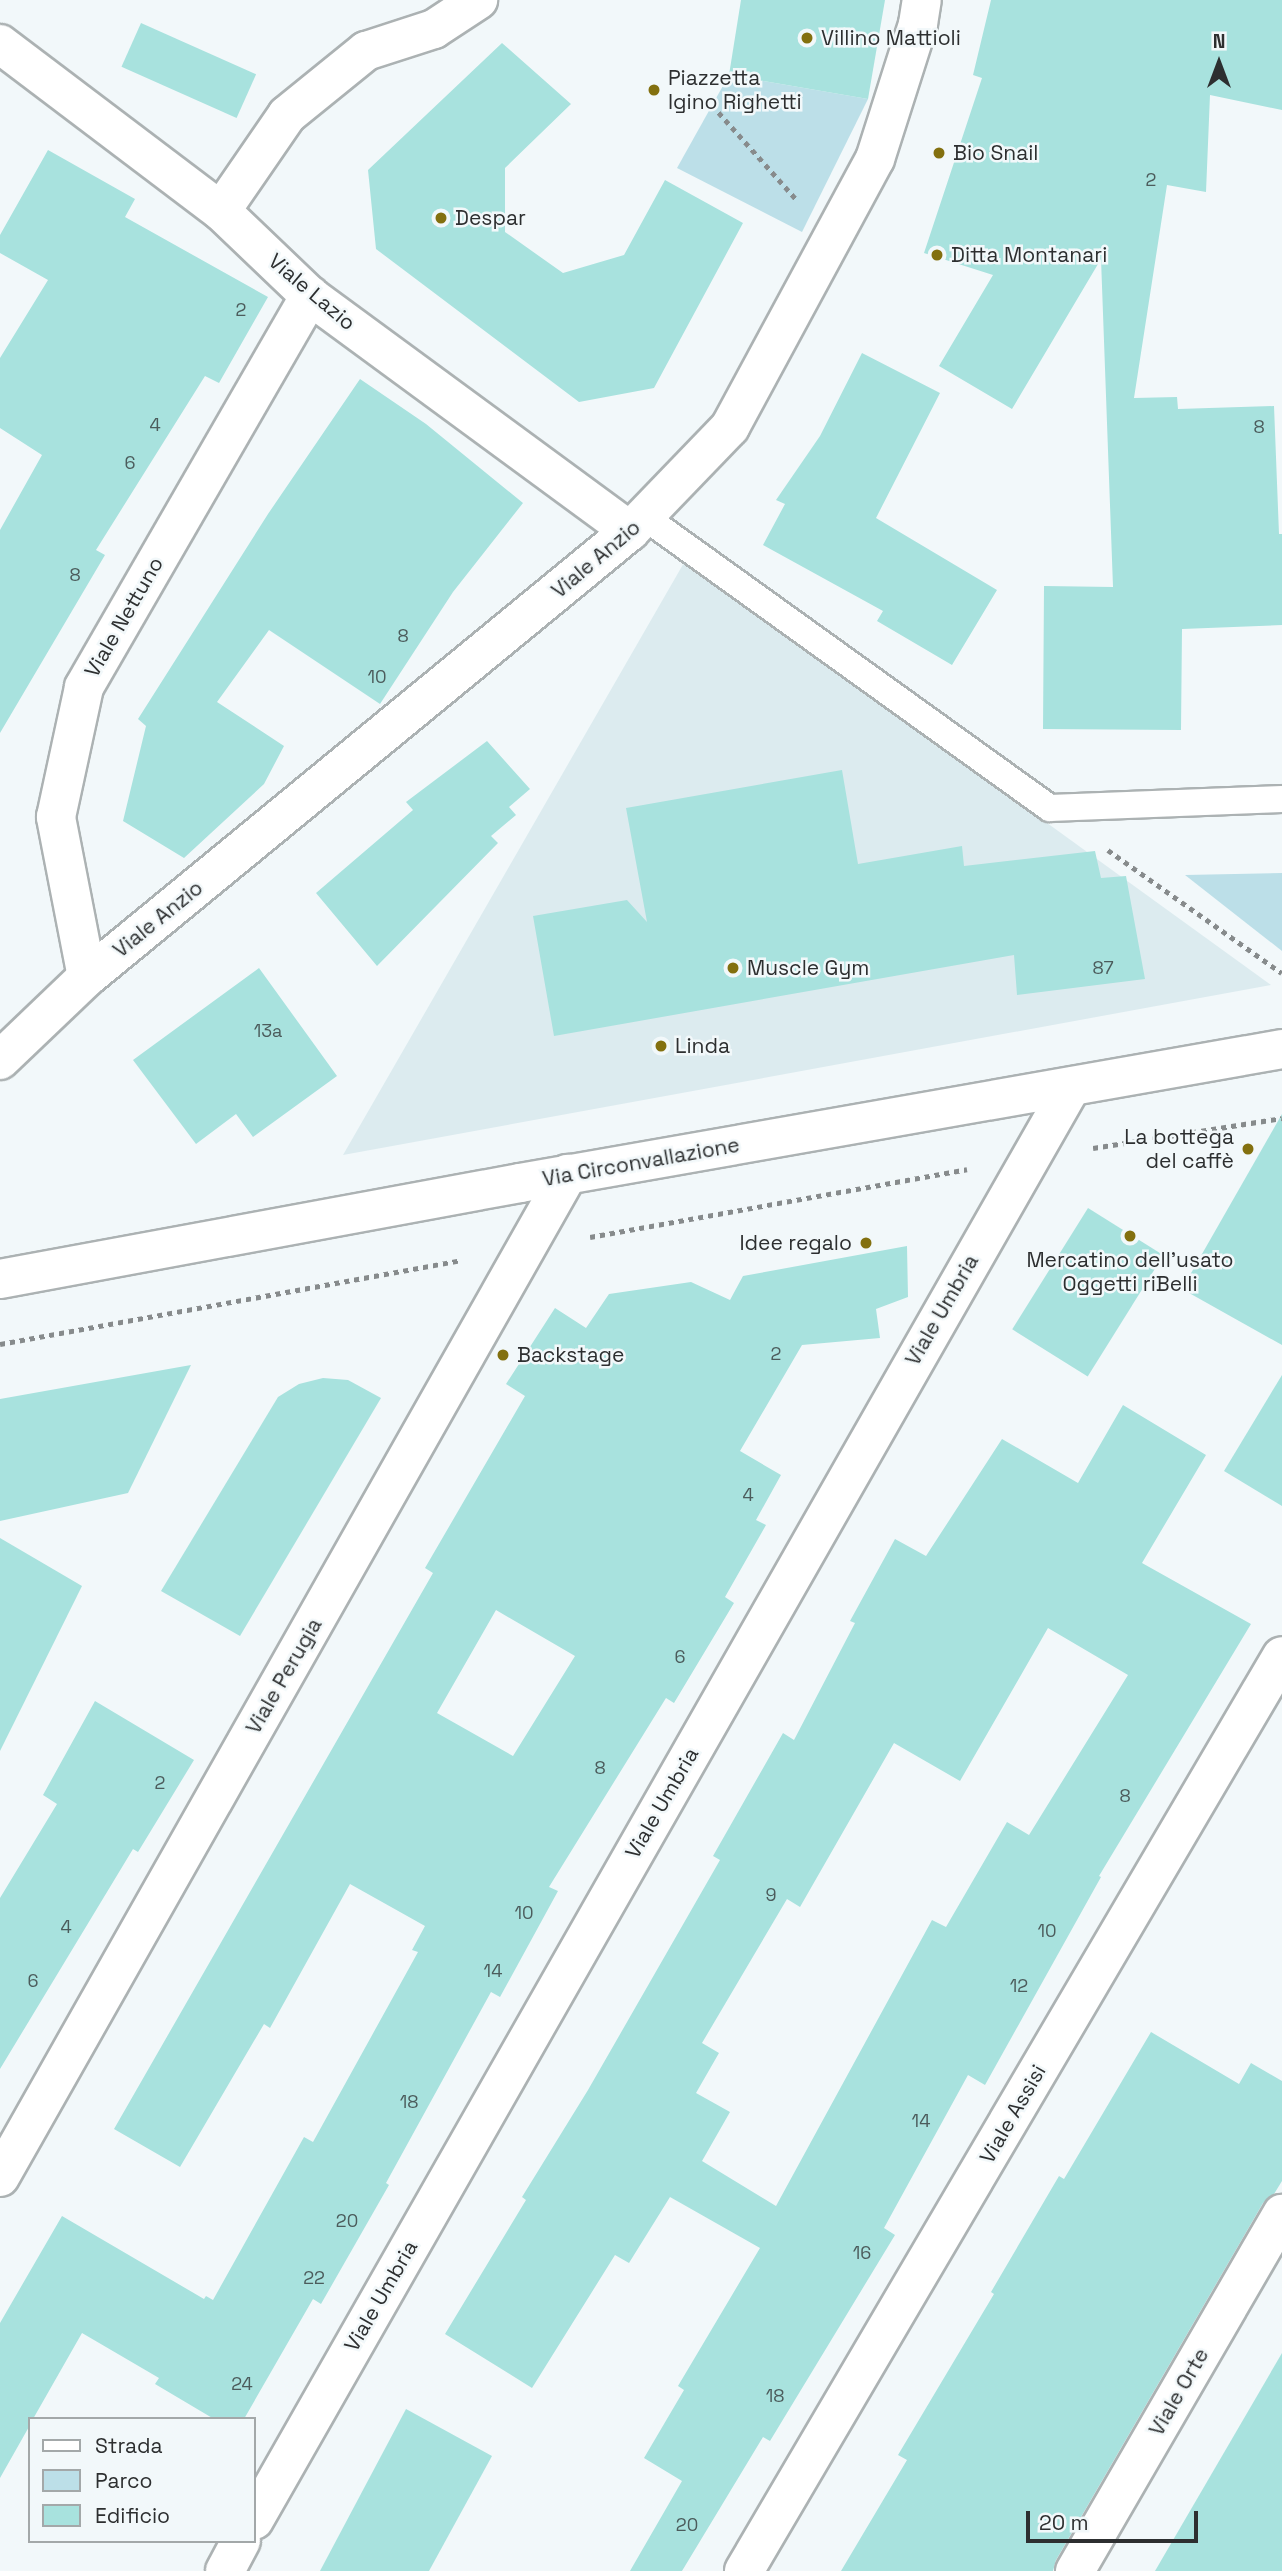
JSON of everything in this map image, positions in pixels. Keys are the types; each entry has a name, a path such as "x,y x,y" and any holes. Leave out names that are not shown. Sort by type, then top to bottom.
{"street":[{"path":"221,211 287,115 366,51 434,29 478,0"},
{"name":"Viale Anzio","path":"87,977 638,524 730,427 875,159 918,24 922,0"},
{"name":"Viale Lazio","path":"0,44 221,211 310,296 638,524"},
{"name":"Viale Nettuno","path":"87,977 56,817 84,687 310,296"},
{"path":"0,1060 87,977"},
{"name":"Via Circonvallazione","path":"0,1279 568,1174 1282,1049"},
{"name":"Viale Umbria","path":"256,2516 1071,1087"},
{"name":"Viale Perugia","path":"0,2177 568,1174"},
{"name":"Viale Assisi","path":"744,2571 1282,1656"},
{"name":"Viale Orte","path":"1075,2571 1282,2214"},
{"path":"225,2571 241,2543"}],"lane":[{"path":"638,524 1050,808 1282,799"}],"path":[{"path":"712,105 831,239"},
{"path":"1050,808 1282,973"},
{"path":"0,1344 1030,1157 1282,1118"}],"shaded area":[{"path":"685,561 1271,985 343,1155"}],"green space":[{"path":"729,75 868,99 802,232 677,168"},
{"path":"1282,873 1282,951 1185,875"}],"building":[{"name":"Villino Mattioli","path":"741,0 885,0 868,99 729,75"},
{"path":"991,0 1282,0 1282,110 1210,95 1206,192 1167,185 1134,398 1177,397 1178,409 1274,406 1279,534 1282,534 1282,625 1182,629 1181,730 1043,729 1044,586 1113,587 1101,259 1012,409 939,366 993,275 924,253 982,78 973,75"},
{"path":"141,23 256,74 237,118 121,67"},
{"path":"502,43 571,104 505,168 505,232 563,273 624,255 665,180 743,223 654,388 579,402 376,249 368,170"},
{"path":"48,150 135,199 125,217 268,297 219,383 205,376 96,550 105,555 0,733 0,530 42,455 0,428 0,358 48,280 0,253 0,235"},
{"path":"862,353 940,393 876,518 997,590 952,665 877,621 883,611 763,545 785,504 776,500 820,436"},
{"path":"360,379 426,424 523,503 453,592 380,704 269,630 217,702 284,746 264,784 184,858 123,821 146,726 138,719 268,514"},
{"path":"487,741 530,789 509,807 516,815 491,836 498,843 377,966 316,893 413,810 406,802"},
{"path":"842,770 858,864 962,846 964,866 1095,851 1101,878 1126,876 1145,979 1017,995 1014,955 554,1036 533,916 627,900 647,922 626,808"},
{"path":"259,968 337,1076 253,1137 236,1114 196,1144 133,1060"},
{"path":"1282,1114 1282,1345 1182,1289"},
{"path":"1088,1208 1163,1255 1088,1376 1012,1329"},
{"path":"907,1246 908,1297 876,1309 880,1338 802,1345 740,1451 781,1475 756,1520 766,1525 725,1597 734,1603 674,1703 666,1698 549,1887 558,1891 500,1997 491,1992 386,2183 389,2185 321,2304 313,2299 245,2417 211,2417 155,2384 159,2378 82,2333 34,2417 28,2417 28,2429 0,2478 0,2323 62,2216 204,2299 206,2296 213,2300 304,2137 313,2142 418,1952 412,1950 425,1926 350,1884 270,2028 264,2024 180,2167 114,2129 433,1573 425,1568 525,1396 506,1384 555,1308 586,1328 609,1294 691,1282 730,1300 743,1276","holes":["496,1610 575,1656 513,1756 437,1713"]},
{"path":"191,1365 128,1493 0,1521 0,1399"},
{"path":"1282,1375 1282,1506 1224,1471"},
{"path":"323,1378 348,1380 381,1398 240,1636 161,1591 278,1397 299,1384"},
{"path":"1123,1405 1206,1455 1142,1563 1251,1624 1099,1876 1101,1877 985,2085 968,2075 884,2228 895,2235 770,2441 763,2437 682,2571 630,2571 682,2481 644,2458 684,2390 678,2386 760,2248 670,2197 629,2263 615,2255 532,2388 445,2334 526,2200 522,2197 588,2090 720,1860 713,1856 783,1733 794,1740 855,1623 850,1621 895,1539 926,1556 1002,1439 1078,1483","holes":["1048,1628 1128,1675 1029,1835 1007,1822 946,1927 932,1920 776,2206 702,2161 730,2112 696,2093 719,2053 702,2043 787,1899 800,1907 894,1743 960,1781"]},
{"path":"0,1538 82,1586 0,1751"},
{"path":"95,1701 194,1760 138,1852 133,1849 0,2069 0,1898 57,1804 43,1795"},
{"path":"1151,2032 1239,2084 1251,2063 1282,2081 1282,2181 1274,2194 1263,2203 1056,2560 1053,2571 841,2571 907,2460 898,2455 994,2294 991,2292 1059,2176 1064,2179"},
{"path":"1282,2353 1282,2571 1155,2571"},
{"path":"406,2409 492,2456 429,2571 320,2571"}],"place":[{"name":"Villino Mattioli","path":"807,38"},
{"name":"Piazzetta Igino Righetti","path":"654,90"},
{"name":"Bio Snail","path":"939,153"},
{"name":"Despar","path":"441,218"},
{"name":"Ditta Montanari","path":"937,255"},
{"name":"Muscle Gym","path":"733,968"},
{"name":"Linda","path":"661,1046"},
{"name":"La bottega del caffè","path":"1248,1149"},
{"name":"Mercatino dell'usato Oggetti riBelli","path":"1130,1236"},
{"name":"Idee regalo","path":"866,1243"},
{"name":"Backstage","path":"503,1355"}]}
